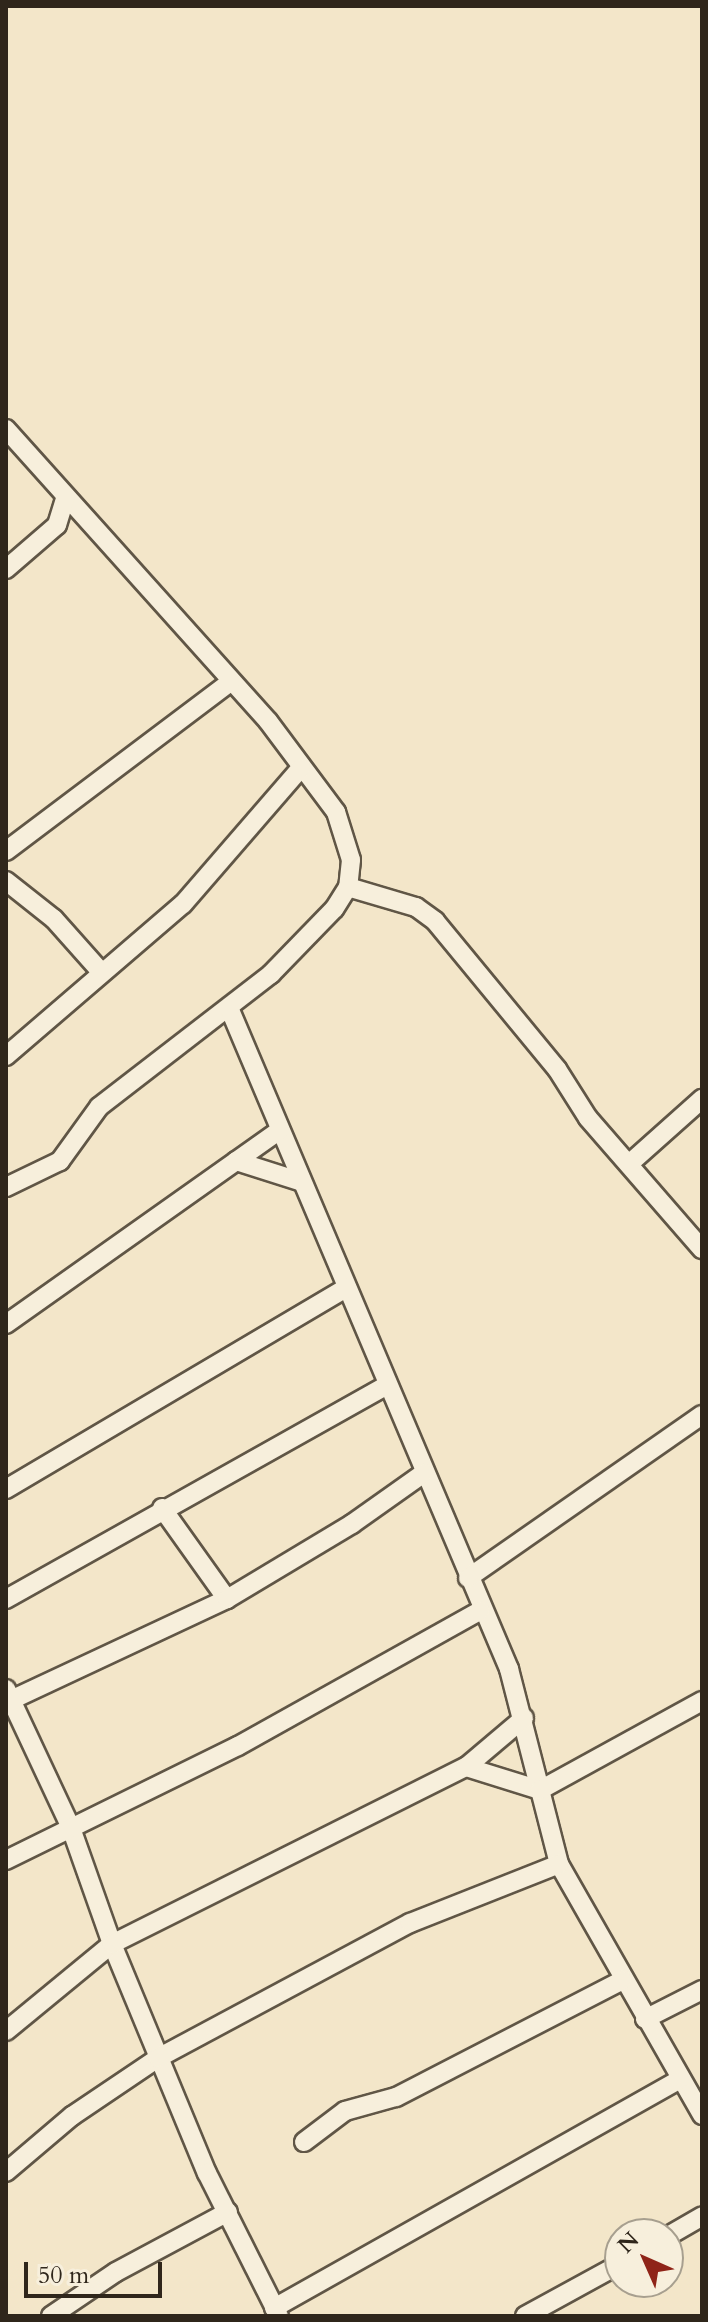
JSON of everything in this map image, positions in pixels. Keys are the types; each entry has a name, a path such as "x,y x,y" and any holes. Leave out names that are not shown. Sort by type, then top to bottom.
{"street":[{"path":"6,429 268,721 336,812 351,860 348,887 311,936 230,1010 99,1107 60,1161 6,1187"},
{"path":"6,569 57,525 66,496"},
{"path":"57,525 91,526"},
{"path":"6,851 230,682"},
{"path":"6,1056 183,904 301,768"},
{"path":"351,860 386,896"},
{"path":"6,881 54,919 102,973"},
{"path":"348,887 416,907 435,921 629,1164 702,1249"},
{"path":"230,1010 299,1181 509,1669 559,1864 679,2080 702,2115"},
{"path":"629,1164 702,1099"},
{"path":"6,1324 279,1131"},
{"path":"236,1161 299,1181"},
{"path":"6,1489 347,1287"},
{"path":"6,1599 162,1508 387,1385"},
{"path":"468,1578 702,1415"},
{"path":"424,1473 352,1524 227,1599 8,1694 71,1828 112,1944 158,2058 277,2312 679,2080"},
{"path":"162,1508 227,1599"},
{"path":"9,1857 238,1746 481,1610"},
{"path":"466,1767 540,1790 702,1701"},
{"path":"6,2031 112,1944 466,1767 524,1718"},
{"path":"6,2172 72,2116 158,2058 410,1923 559,1864"},
{"path":"304,2142 345,2111 396,2097 623,1980"},
{"path":"645,2019 702,1990"},
{"path":"51,2316 116,2272 228,2212"},
{"path":"684,2227 702,2216"},
{"path":"525,2316 604,2273"}]}
